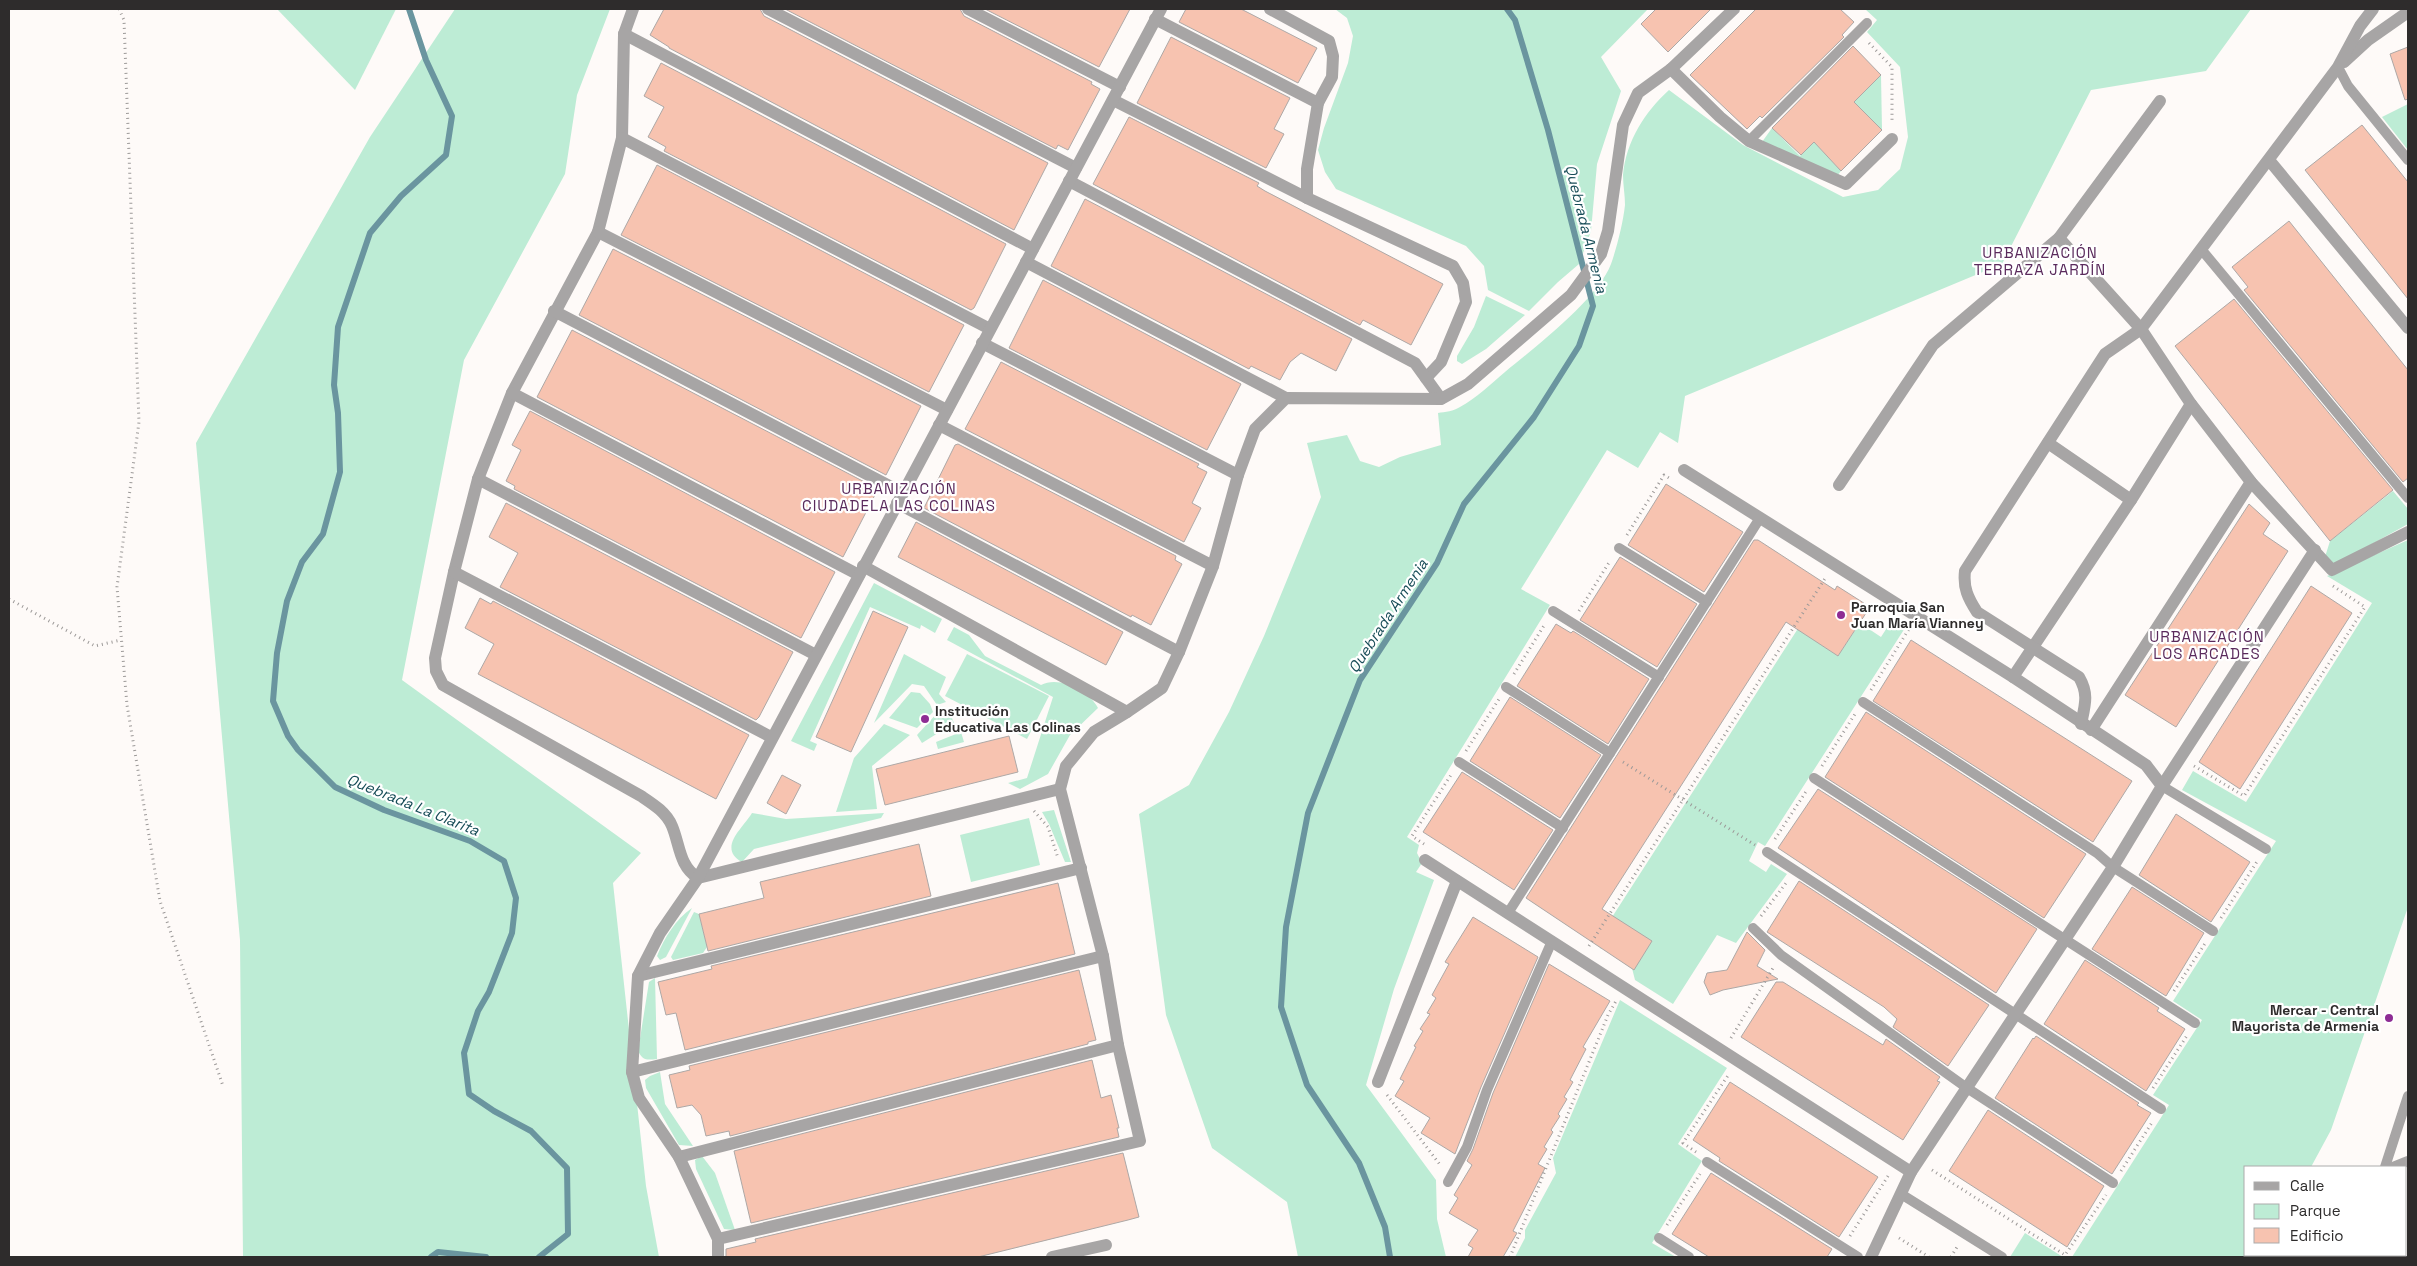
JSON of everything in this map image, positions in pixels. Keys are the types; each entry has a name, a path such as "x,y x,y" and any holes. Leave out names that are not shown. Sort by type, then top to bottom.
{"street":[{"path":"633,9 624,34 622,138 598,232 554,311 512,393 478,479 454,572 435,658 436,671 444,685 641,796 662,811 672,825 684,865 698,878"},
{"path":"768,9 1076,168"},
{"path":"968,9 1120,87"},
{"path":"1270,9 1329,41 1333,56 1332,77 1318,103 1307,169 1308,198"},
{"path":"1026,262 1286,398 1441,399 1468,384 1571,295 1601,254 1608,231 1623,124 1638,93 1670,69 1734,9"},
{"path":"2086,727 2086,689 2079,678 1977,612 1968,598 1964,584 1965,570 2105,354 2141,329 2338,66 2360,26 2373,9"},
{"path":"2338,66 2368,40 2408,12"},
{"path":"718,1257 718,1239 679,1158 639,1098 632,1072 638,976 660,933 698,878 1158,14 1318,103"},
{"path":"624,34 1032,249"},
{"path":"1670,69 1720,117 1749,141 1846,184 1892,139"},
{"path":"1113,100 1308,198 1453,266 1463,283 1466,302 1441,362 1426,378"},
{"path":"1839,485 1933,345 2059,238 2160,101"},
{"path":"622,138 990,329"},
{"path":"2269,160 2408,328"},
{"path":"1069,181 1415,363 1441,399"},
{"path":"598,232 947,410"},
{"path":"2059,238 2141,329 2191,404 2251,482 2332,570 2408,532"},
{"path":"554,311 900,498 1179,652"},
{"path":"982,343 1238,474"},
{"path":"512,393 861,570 1128,712"},
{"path":"718,1239 1140,1141 1118,1045 1103,956 1060,789 1066,766 1094,732 1128,712 1162,688 1179,652 1213,566 1238,474 1255,429 1286,398"},
{"path":"2012,677 2131,500 2191,404"},
{"path":"939,424 1213,566"},
{"path":"2048,443 2131,500"},
{"path":"1684,470 2012,677 2146,765 2162,786"},
{"path":"478,479 816,654"},
{"path":"2086,727 2251,482"},
{"path":"1871,1257 1912,1172 2113,867 2162,786 2315,550"},
{"path":"454,572 771,738"},
{"path":"698,878 1060,789"},
{"path":"1425,860 1912,1172"},
{"path":"638,976 1081,868"},
{"path":"1378,1082 1457,881"},
{"path":"632,1072 1103,956"},
{"path":"679,1158 1118,1045"},
{"path":"1052,1257 1106,1245"}],"lane":[{"path":"1749,141 1867,23"},
{"path":"2338,66 2348,86 2408,160"},
{"path":"2201,249 2408,498"},
{"path":"1508,913 1760,518"},
{"path":"1619,548 1706,602"},
{"path":"1553,611 1659,676"},
{"path":"1506,687 1610,753"},
{"path":"1863,702 2097,853 2113,867 2213,931"},
{"path":"1459,762 1563,828"},
{"path":"1814,778 2195,1023"},
{"path":"2162,786 2266,849"},
{"path":"1767,852 2161,1109"},
{"path":"1752,928 1782,955 1967,1088 2113,1184"},
{"path":"1449,1180 1467,1147 1487,1090 1552,941"},
{"path":"2386,1166 2408,1096"},
{"path":"2396,1166 2408,1161"},
{"path":"1707,1162 1858,1257"},
{"path":"1901,1194 2002,1257"},
{"path":"1659,1238 1689,1257"}],"path":[{"path":"120,9 124,20 139,422 117,587 127,705 160,901 223,1086"},
{"path":"1858,31 1892,68 1892,139"},
{"path":"1580,959 1833,565"},
{"path":"9,599 95,646 122,640"},
{"path":"2181,758 2244,796 2365,607"},
{"path":"1425,860 1421,853 1424,844 1412,836 1553,611"},
{"path":"1610,753 1767,852 1916,618"},
{"path":"1021,799 1048,827 1062,872"},
{"path":"2166,1004 2266,849"},
{"path":"1752,928 1795,870"},
{"path":"1722,1051 1782,955"},
{"path":"1510,1257 1608,1014 1623,988"},
{"path":"2146,1099 2195,1023"},
{"path":"1378,1082 1449,1180"},
{"path":"1919,1161 2065,1255"},
{"path":"1842,1247 1896,1163"},
{"path":"1903,1230 1898,1238 1929,1257"}],"green space":[{"path":"277,9 396,9 355,90"},
{"path":"455,9 610,9 577,95 565,174 464,360 402,680 641,853 613,883 646,1186 659,1257 243,1257 240,940 196,443 370,137"},
{"path":"1335,9 1648,9 1601,57 1621,91 1597,164 1591,231 1579,264 1529,311 1488,290 1484,266 1466,246 1336,189 1325,172 1318,150 1348,63 1353,36 1347,18"},
{"path":"1865,9 2251,9 2206,71 2091,90 2002,264 1685,396 1678,443 1660,432 1638,468 1607,450 1521,589 1550,605 1407,837 1419,845 1417,853 1422,863 1416,872 1434,880 1394,989 1366,1085 1436,1180 1437,1219 1446,1257 1298,1257 1287,1202 1212,1148 1166,1015 1139,814 1189,785 1229,712 1264,636 1321,497 1307,443 1347,435 1360,461 1379,467 1400,457 1441,445 1438,413 1458,408 1483,391 1548,337 1579,307 1604,278 1611,264 1623,219 1625,205 1623,175 1628,150 1638,128 1652,108 1669,90 1743,145 1843,197 1878,190 1900,169 1908,137 1900,67 1867,32 1877,20"},
{"path":"1881,75 1882,130 1854,102"},
{"path":"2408,104 2408,150 2382,117"},
{"path":"1772,128 1800,156 1814,142 1841,171 1837,176 1762,142"},
{"path":"1486,296 1525,315 1486,349 1462,364 1457,361 1457,356 1474,327"},
{"path":"2393,491 2408,509 2408,524 2334,565 2325,557 2330,541"},
{"path":"2408,540 2408,907 2331,1130 2312,1166 2244,1166 2244,1256 2263,1257 2072,1257 2169,1105 2153,1095 2202,1020 2173,1001 2276,841 2182,790 2193,771 2246,802 2372,603 2327,576"},
{"path":"874,583 942,619 935,633 921,625 920,629 870,607 810,741 817,744 814,751 791,741"},
{"path":"1819,596 1805,634 1838,656 1860,623 1881,637 1892,620 1905,628 1765,846 1758,842 1749,861 1766,872 1771,864 1787,874 1736,943 1717,935 1673,1004 1635,980 1620,921 1601,949 1596,942"},
{"path":"954,627 969,635 985,656 1041,685 1048,682 1056,682 1073,686 1088,696 1098,708 1070,735 1048,774 1020,789 1008,783 1027,778 1053,697 947,640"},
{"path":"904,654 946,677 939,694 946,702 937,705 924,686 912,684 874,723"},
{"path":"967,654 1049,696 1027,739 945,696"},
{"path":"911,692 920,693 930,704 933,712 917,728 889,718"},
{"path":"940,710 949,711 954,723 922,743 917,735"},
{"path":"884,724 910,735 872,766 877,809 836,812 854,758"},
{"path":"961,732 964,742 938,749 936,742"},
{"path":"1054,810 1071,862 1065,862 1042,812"},
{"path":"752,813 786,819 884,813 881,818 754,849 742,862 732,851 732,844 738,831"},
{"path":"1029,818 1040,865 971,882 960,835"},
{"path":"692,908 666,957 660,960 657,956 663,942 676,923"},
{"path":"694,912 699,914 707,947 703,953 673,960 671,957"},
{"path":"655,978 657,1059 648,1060 642,1057 638,1051 649,982"},
{"path":"1620,1000 1727,1068 1678,1144 1702,1161 1652,1243 1676,1257 1515,1257 1525,1238 1525,1230 1556,1173 1553,1158"},
{"path":"660,1072 665,1104 693,1146 679,1145 646,1088 645,1080"},
{"path":"702,1156 715,1173 735,1230 724,1229 696,1169 695,1160"},
{"path":"2025,1233 2063,1257 2010,1257"}],"building":[{"path":"664,9 760,9 764,16 1048,163 1014,230 669,48 650,35"},
{"path":"785,9 960,9 964,16 1092,82 1091,84 1100,89 1068,150 1058,145 1056,149"},
{"path":"985,9 1130,9 1099,67"},
{"path":"1186,9 1241,9 1317,48 1298,83 1179,22"},
{"path":"1656,9 1711,9 1668,52 1641,24"},
{"path":"1756,9 1840,9 1854,22 1842,35 1844,37 1762,118 1760,116 1747,129 1690,75"},
{"path":"1171,37 1290,98 1274,129 1284,134 1266,168 1137,103"},
{"path":"1853,46 1881,75 1854,102 1882,130 1841,171 1814,142 1801,155 1772,128"},
{"path":"2408,47 2408,99 2405,100 2390,54"},
{"path":"661,63 1006,244 974,308 971,310 664,151 666,147 648,137 664,107 644,96"},
{"path":"1129,117 1259,183 1257,186 1265,191 1443,284 1411,345 1363,320 1360,325 1093,184"},
{"path":"2362,125 2408,182 2408,299 2305,170"},
{"path":"657,165 964,325 929,392 621,235"},
{"path":"1085,199 1352,339 1336,371 1301,353 1290,362 1280,380 1251,366 1249,369 1051,266"},
{"path":"2289,221 2408,370 2408,478 2403,482 2244,290 2248,287 2232,267"},
{"path":"613,249 921,406 886,475 579,315"},
{"path":"1043,280 1241,384 1207,450 1009,348"},
{"path":"2234,299 2393,490 2330,541 2175,346"},
{"path":"572,330 878,489 843,557 537,397"},
{"path":"1001,362 1199,464 1197,467 1207,472 1192,503 1201,508 1184,542 965,429"},
{"path":"530,411 835,572 801,638 514,489 515,486 506,481 521,450 512,445"},
{"path":"958,444 1176,556 1175,560 1182,564 1151,625 1132,615 1131,617 924,508 955,445"},
{"path":"1666,484 1743,532 1704,592 1628,545"},
{"path":"506,503 793,652 759,717 756,720 500,587 518,553 489,537"},
{"path":"2249,504 2270,523 2263,534 2288,551 2176,727 2125,695"},
{"path":"916,522 1123,632 1106,665 898,557"},
{"path":"1754,540 1758,540 1835,590 1837,586 1870,607 1838,656 1786,622 1602,909 1652,941 1634,970 1526,898"},
{"path":"1620,557 1697,604 1657,667 1580,620"},
{"path":"2311,586 2352,613 2240,789 2199,762"},
{"path":"480,598 491,604 493,601 749,735 716,799 478,674 494,644 465,628"},
{"path":"873,611 908,627 851,752 816,737"},
{"path":"1556,624 1571,633 1573,631 1649,679 1608,744 1517,686"},
{"path":"1911,640 2132,781 2093,842 1873,701"},
{"path":"1510,697 1601,755 1560,818 1470,761"},
{"path":"1866,712 2086,854 2044,918 1825,777"},
{"path":"1009,736 1018,772 885,805 876,769"},
{"path":"1462,772 1553,830 1514,890 1423,832"},
{"path":"782,775 801,785 786,814 767,803"},
{"path":"1818,789 2037,929 1996,993 1778,848"},
{"path":"2176,814 2250,862 2211,922 2139,875"},
{"path":"919,844 931,896 708,951 699,914 764,898 760,882"},
{"path":"1799,881 1989,1005 1948,1066 1893,1027 1897,1019 1884,1007 1767,932"},
{"path":"1058,883 1075,954 685,1050 676,1013 666,1015 658,982 712,969 711,966"},
{"path":"2132,887 2204,933 2166,996 2092,949"},
{"path":"1473,917 1538,957 1481,1087 1455,1154 1421,1133 1430,1118 1395,1096 1404,1081 1400,1079 1416,1047 1414,1046 1423,1031 1420,1029 1430,1014 1427,1013 1436,998 1432,995 1449,964 1445,962"},
{"path":"1747,932 1765,950 1757,966 1778,979 1723,990 1710,995 1704,982 1707,973 1727,970"},
{"path":"2085,960 2159,1008 2157,1011 2185,1029 2146,1091 2044,1024"},
{"path":"1549,964 1610,1001 1583,1047 1586,1049 1570,1080 1573,1082 1564,1097 1567,1099 1558,1114 1560,1116 1551,1130 1553,1132 1544,1147 1547,1149 1538,1164 1545,1168 1513,1231 1517,1233 1503,1257 1468,1257 1473,1248 1468,1245 1478,1230 1449,1213 1458,1198 1454,1195 1472,1165 1467,1161 1493,1093"},
{"path":"1079,970 1096,1040 1088,1042 1088,1044 730,1136 729,1131 706,1136 701,1115 692,1105 677,1108 669,1075 690,1070 689,1066"},
{"path":"1776,982 1783,982 1883,1045 1886,1039 1940,1077 1937,1081 1940,1082 1903,1140 1741,1037"},
{"path":"2036,1036 2139,1103 2137,1105 2151,1113 2112,1174 1995,1098"},
{"path":"1092,1060 1101,1098 1111,1095 1119,1128 1117,1128 1119,1137 751,1223 734,1151"},
{"path":"1730,1082 1878,1177 1839,1237 1719,1161 1720,1158 1693,1140"},
{"path":"1988,1110 2104,1186 2067,1247 1949,1171"},
{"path":"1123,1153 1139,1217 1128,1220 978,1257 726,1257 726,1249 756,1242 755,1239"},
{"path":"1711,1173 1832,1249 1827,1257 1709,1257 1672,1234"}],"waterway":[{"name":"Quebrada La Clarita","path":"409,9 426,60 452,116 446,155 401,196 370,233 338,327 334,385 338,413 340,472 323,534 302,562 287,601 277,653 273,701 288,736 298,750 335,787 384,810 470,841 504,861 516,898 512,933 489,992 478,1011 464,1053 469,1094 494,1111 531,1131 567,1168 568,1234 539,1257"},
{"name":"Quebrada Armenia","path":"1390,1257 1385,1227 1359,1163 1307,1085 1281,1007 1286,927 1308,813 1360,680 1437,563 1464,504 1534,417 1579,346 1593,306 1548,130 1515,20 1507,9"},
{"name":"Quebrada La Clarita","path":"431,1257 438,1252 486,1257"}],"place":[{"name":"Parroquia San Juan María Vianney","path":"1841,615"},
{"name":"Institución Educativa Las Colinas","path":"925,719"},
{"name":"Mercar - Central Mayorista de Armenia","path":"2389,1018"}],"district":[{"name":"URBANIZACIÓN TERRAZA JARDÍN","path":"2040,262"},
{"name":"URBANIZACIÓN CIUDADELA LAS COLINAS","path":"899,498"},
{"name":"URBANIZACIÓN LOS ARCADES","path":"2207,646"}]}
